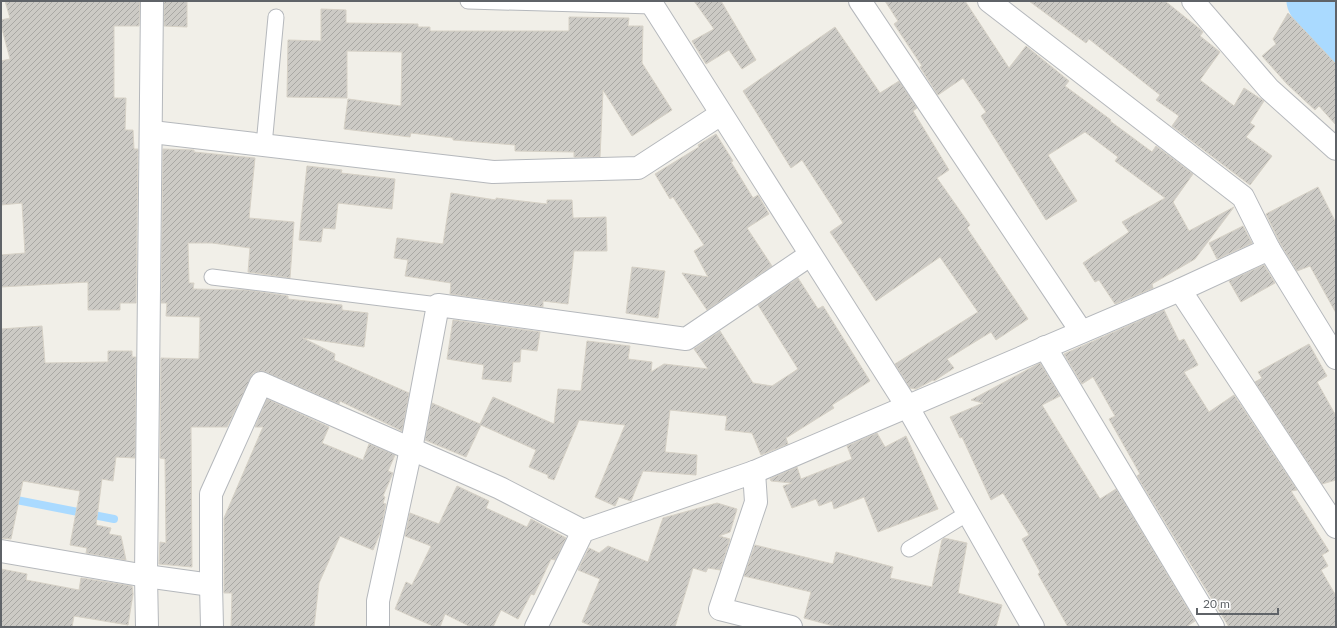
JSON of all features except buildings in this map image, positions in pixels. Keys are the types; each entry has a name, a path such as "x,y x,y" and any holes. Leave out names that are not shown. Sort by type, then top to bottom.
{"street":[{"path":"147,627 146,576 152,132 152,1"},
{"path":"860,1 1081,331"},
{"path":"989,1 1243,197 1268,249 1336,358"},
{"path":"1193,1 1269,89 1336,149"},
{"path":"651,4 810,256 908,406 1033,627"},
{"path":"152,132 493,172 638,168 721,114"},
{"path":"212,627 211,494 261,383 500,488 582,530 754,472 1180,290 1268,249"},
{"path":"378,627 378,601 411,449 438,305 686,339 810,256"},
{"path":"1180,290 1336,527"},
{"path":"1045,347 1213,627"},
{"path":"754,472 756,502 720,609 791,627"},
{"path":"536,627 582,530"},
{"path":"1,551 146,576 211,585"}],"lane":[{"path":"468,1 651,4"},
{"path":"264,145 276,17"},
{"path":"212,277 438,305"},
{"path":"909,549 968,513"}],"waterway":[{"path":"1311,1 1336,43"},
{"path":"1,497 114,519"}]}
